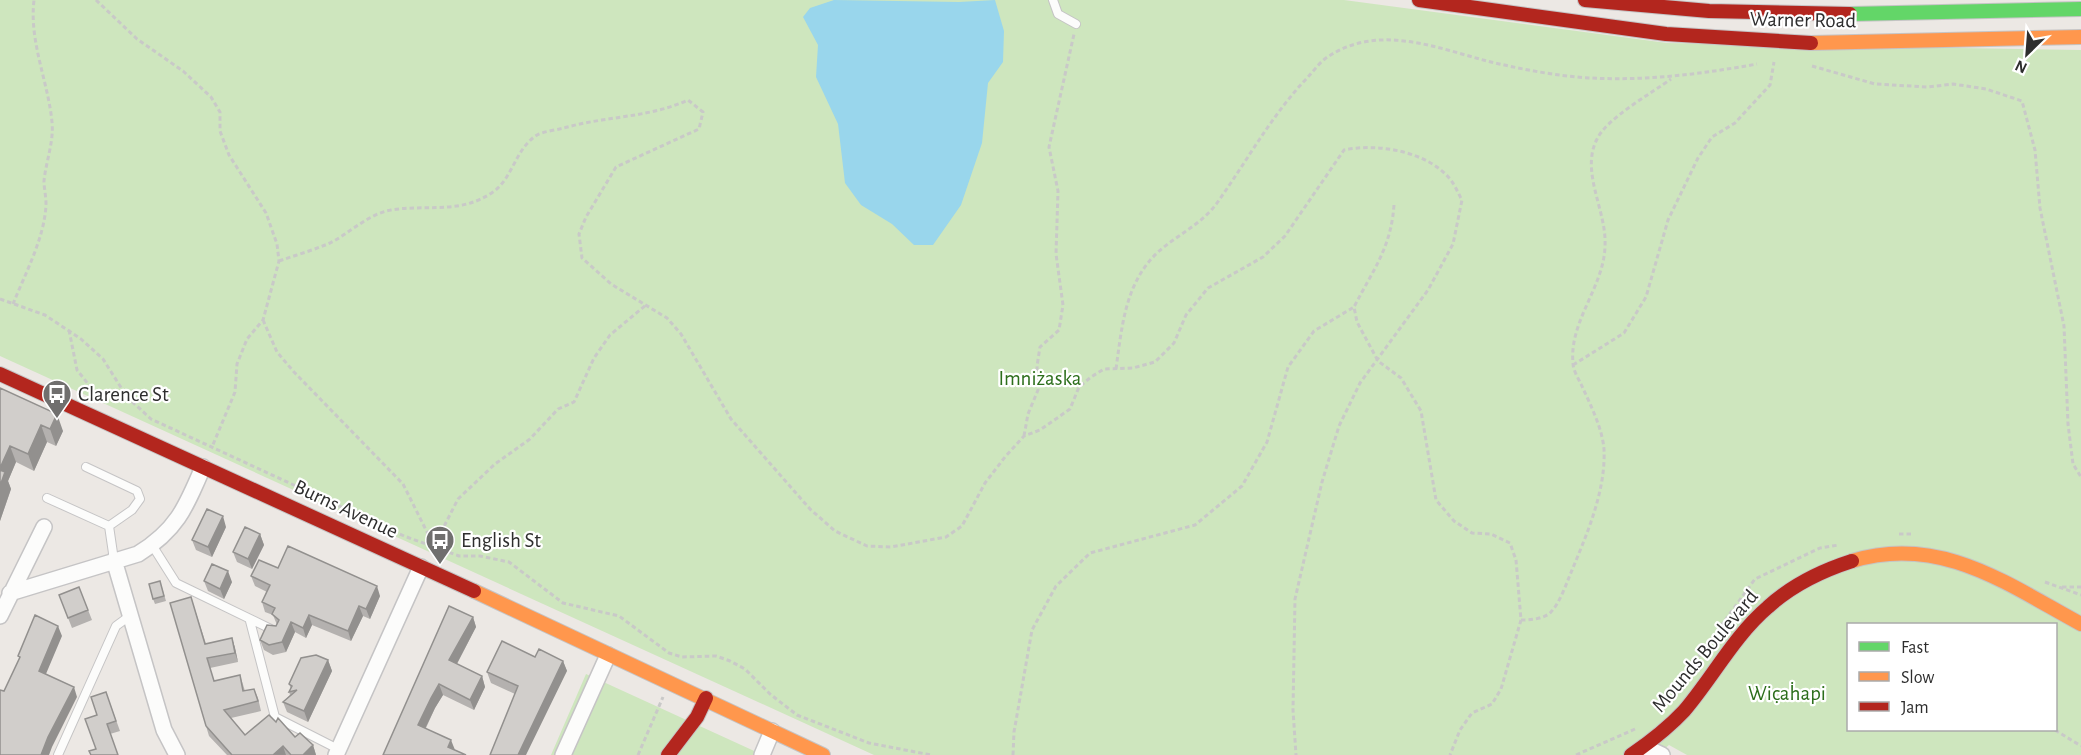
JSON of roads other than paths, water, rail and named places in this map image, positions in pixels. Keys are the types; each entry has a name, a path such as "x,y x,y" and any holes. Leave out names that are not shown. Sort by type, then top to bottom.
{"main road":[{"name":"Warner Road","path":"1419,0 1634,30 1705,37 1863,42 2081,37"},
{"name":"Warner Road","path":"1585,0 1630,6 1747,13 1878,15 2081,9"},
{"path":"1630,6 1696,0"},
{"name":"Burns Avenue","path":"0,374 706,698 823,755"},
{"name":"Mounds Boulevard","path":"1638,751 1673,725 1688,709 1741,636 1773,601 1815,575 1859,558 1902,554 1939,555 1998,579 2081,624"},
{"path":"668,755 697,717 706,698"}],"street":[{"path":"10,593 138,554 152,545 176,523 202,467"},
{"path":"0,616 44,527"},
{"path":"114,560 173,754"},
{"path":"337,752 421,567"},
{"path":"563,755 608,655"},
{"path":"762,755 772,731"},
{"path":"1638,751 1662,755"}],"lane":[{"path":"1053,0 1058,14 1076,24"},
{"path":"86,467 137,491 140,499 132,510 109,526"},
{"path":"47,498 109,526"},
{"path":"109,526 114,560"},
{"path":"152,545 176,583 250,621 277,632"},
{"path":"58,755 116,626 131,615"},
{"path":"250,621 275,717 337,752"}],"water":[{"path":"834,0 959,2 995,0 1004,31 1003,62 988,83 982,143 961,205 933,245 914,245 892,224 861,205 845,183 838,124 816,77 818,45 803,17 810,8"}],"place":[{"name":"Clarence St","path":"57,420"},
{"name":"English St","path":"440,566"}],"park label":[{"name":"Imniżaska","path":"1040,378"},
{"name":"Wic̣aḣapi","path":"1787,693"}]}
